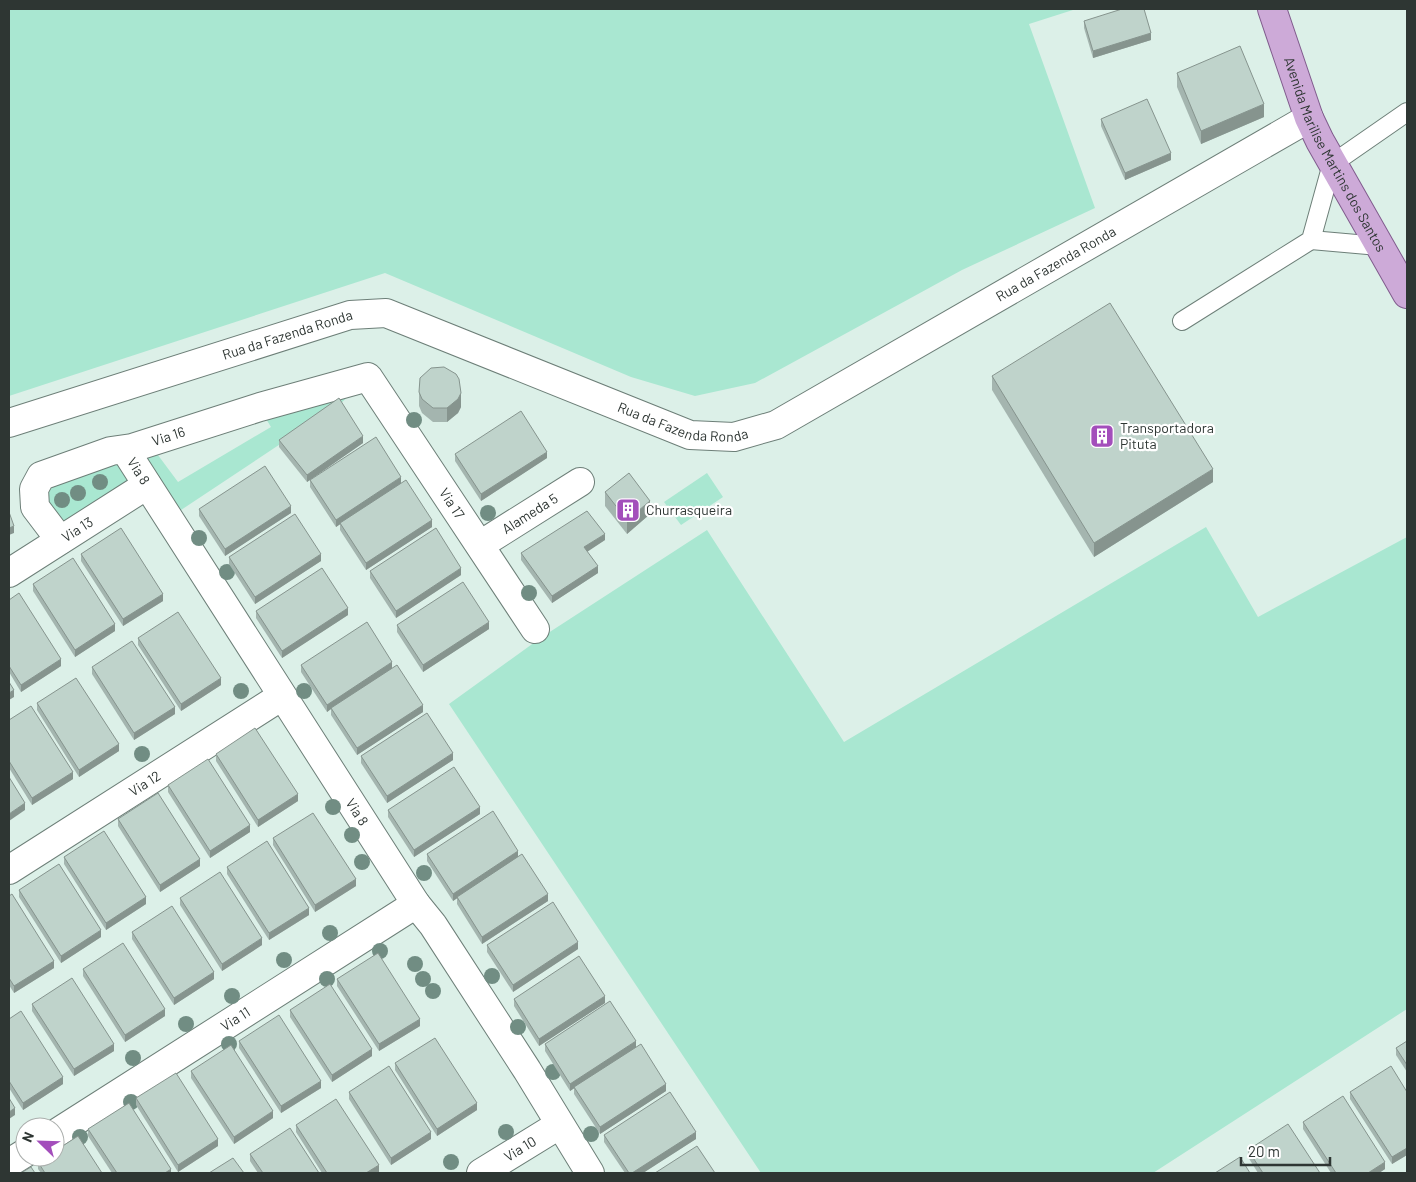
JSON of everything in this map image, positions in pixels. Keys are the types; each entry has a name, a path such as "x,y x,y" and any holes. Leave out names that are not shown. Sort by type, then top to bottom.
{"main road":[{"name":"Avenida Marilise Martins dos Santos","path":"1272,9 1309,118 1332,164 1407,294"}],"street":[{"name":"Rua da Fazenda Ronda","path":"9,423 350,315 386,313 690,434 734,437 776,425 1309,118"},
{"name":"Via 16","path":"60,540 35,507 33,497 38,479 45,473 111,451 125,450 260,407 368,377"},
{"name":"Via 17","path":"368,377 535,629"},
{"name":"Via 8","path":"125,450 416,904 433,925 512,1046 590,1173"},
{"name":"Alameda 5","path":"480,545 580,482"},
{"name":"Via 13","path":"9,573 147,485"},
{"name":"Via 12","path":"9,870 282,696"},
{"name":"Via 11","path":"65,1128 416,904"},
{"name":"Via 10","path":"481,1173 559,1125"}],"lane":[{"path":"1312,240 1332,164 1407,112"},
{"path":"1182,322 1312,240 1379,246"}],"green space":[{"path":"9,9 1076,9 1029,24 1095,208 962,270 755,383 695,396 631,377 385,273 9,396"},
{"path":"368,378 339,405 175,514 133,449 149,443 178,482 271,427 260,409"},
{"path":"106,452 147,484 61,527 34,488"},
{"path":"707,473 723,497 681,525 664,502"},
{"path":"1206,527 1258,617 1407,537 1407,1009 1153,1173 761,1173 449,704 542,637 707,530 844,742"}],"building":[{"path":"1122,9 1144,9 1151,33 1093,51 1084,21"},
{"path":"1240,46 1264,104 1201,131 1177,73"},
{"path":"1147,99 1171,153 1125,173 1101,119"},
{"name":"Transportadora Pituta","path":"1110,303 1213,469 1094,543 992,376"},
{"path":"444,367 456,374 459,379 461,393 458,399 447,408 433,408 422,399 419,392 420,378 431,368"},
{"path":"339,398 363,436 307,475 279,440"},
{"path":"521,411 547,452 481,494 455,454"},
{"path":"376,437 401,477 336,520 310,480"},
{"path":"265,466 291,506 225,549 199,509"},
{"path":"629,473 650,501 627,520 605,492"},
{"path":"406,480 432,520 366,563 340,523"},
{"path":"587,511 605,534 584,547 598,566 552,596 521,553"},
{"path":"9,512 14,526 9,528"},
{"path":"295,514 321,554 255,597 229,557"},
{"path":"121,528 163,594 123,619 81,554"},
{"path":"436,528 461,568 396,611 370,571"},
{"path":"73,558 115,624 75,650 33,584"},
{"path":"322,568 348,608 282,651 256,611"},
{"path":"463,582 489,622 423,665 397,625"},
{"path":"19,593 61,659 21,685 9,666 9,600"},
{"path":"178,612 221,678 181,704 138,638"},
{"path":"367,622 392,662 327,705 301,665"},
{"path":"132,641 175,707 134,733 92,667"},
{"path":"397,665 423,705 357,748 331,708"},
{"path":"76,678 119,744 79,770 37,703"},
{"path":"9,682 14,690 9,693"},
{"path":"31,706 73,772 32,798 9,761 9,720"},
{"path":"427,713 453,753 387,796 361,756"},
{"path":"255,728 298,794 258,820 216,754"},
{"path":"208,759 250,825 210,851 168,785"},
{"path":"454,767 480,807 414,850 388,810"},
{"path":"9,777 25,803 9,814"},
{"path":"158,793 200,859 160,885 118,819"},
{"path":"493,811 518,851 453,894 427,854"},
{"path":"313,813 356,879 315,905 273,838"},
{"path":"104,831 146,897 106,923 64,857"},
{"path":"267,841 309,908 269,933 227,867"},
{"path":"522,854 548,894 482,937 457,897"},
{"path":"59,864 101,930 61,956 19,890"},
{"path":"220,872 262,938 222,964 180,898"},
{"path":"12,894 54,961 14,986 9,978 9,896"},
{"path":"553,902 578,942 513,985 487,945"},
{"path":"172,906 214,972 174,998 132,932"},
{"path":"123,943 165,1009 125,1035 83,969"},
{"path":"378,953 420,1019 379,1044 337,979"},
{"path":"579,956 605,996 539,1039 514,999"},
{"path":"72,978 114,1044 74,1069 32,1004"},
{"path":"330,984 372,1049 332,1075 290,1010"},
{"path":"610,1001 636,1041 570,1084 545,1044"},
{"path":"21,1011 63,1077 23,1103 9,1081 9,1019"},
{"path":"279,1015 321,1081 281,1106 239,1041"},
{"path":"435,1038 477,1103 437,1129 395,1063"},
{"path":"1407,1041 1407,1065 1396,1048"},
{"path":"641,1044 666,1084 600,1127 574,1087"},
{"path":"231,1045 273,1111 234,1137 191,1071"},
{"path":"389,1066 431,1132 391,1158 349,1092"},
{"path":"1391,1066 1407,1092 1407,1148 1392,1157 1350,1092"},
{"path":"176,1073 218,1139 178,1165 136,1098"},
{"path":"670,1092 696,1132 632,1173 629,1173 604,1135"},
{"path":"1343,1096 1385,1162 1368,1173 1336,1173 1303,1122"},
{"path":"9,1098 15,1108 9,1112"},
{"path":"336,1099 379,1165 366,1173 327,1173 296,1125"},
{"path":"129,1103 171,1169 165,1173 117,1173 88,1129"},
{"path":"1288,1124 1320,1173 1263,1173 1248,1150"},
{"path":"290,1128 319,1173 263,1173 250,1154"},
{"path":"78,1136 102,1173 45,1173 41,1167 65,1167 65,1144"},
{"path":"697,1146 715,1173 655,1173"},
{"path":"1240,1157 1250,1173 1215,1173"},
{"path":"233,1158 244,1173 209,1173"},
{"path":"31,1167 35,1173 21,1173"}],"place":[{"name":"Transportadora Pituta","path":"1102,436"},
{"name":"Churrasqueira","path":"628,510"}]}
